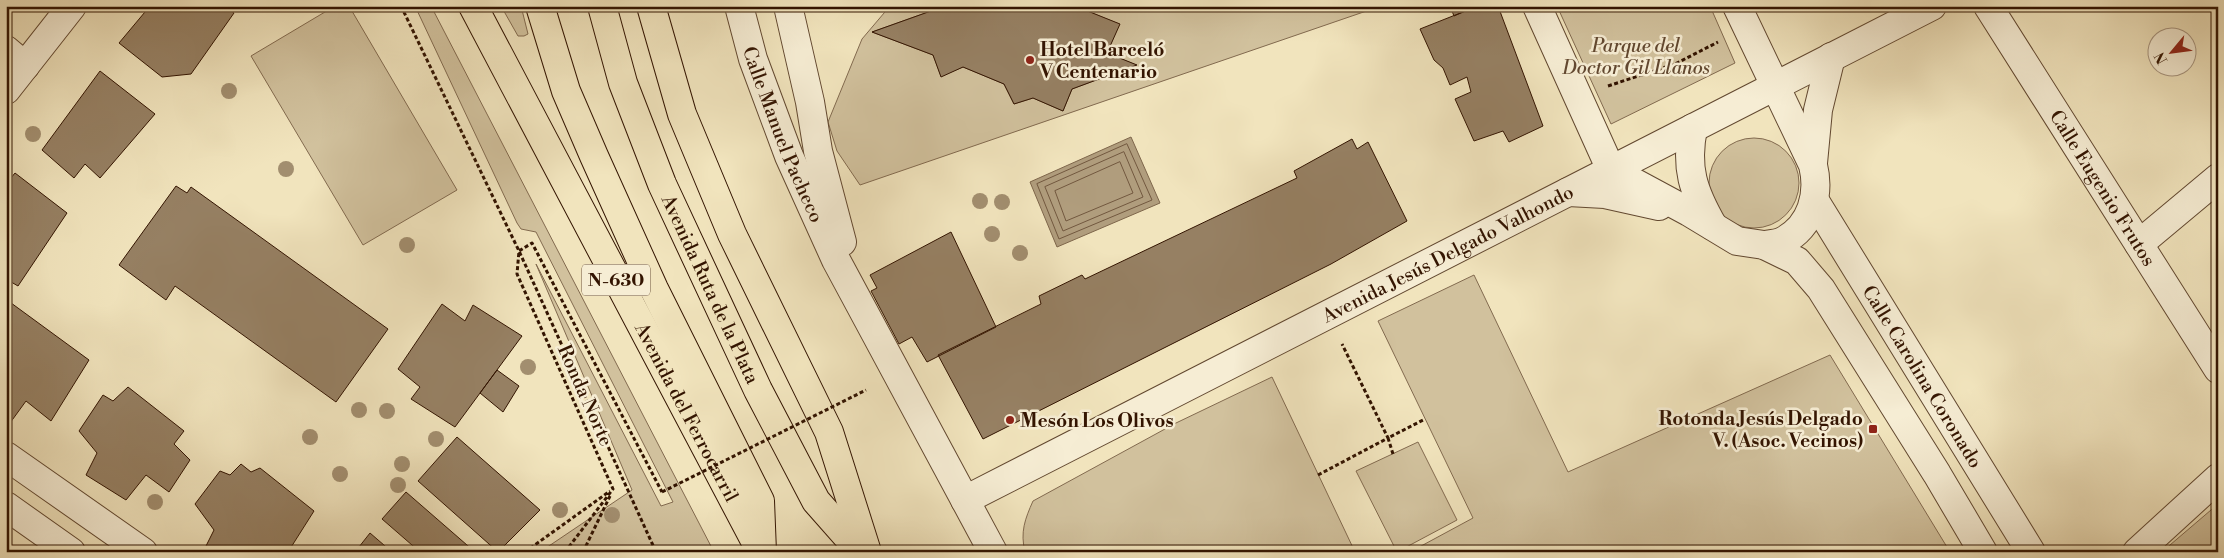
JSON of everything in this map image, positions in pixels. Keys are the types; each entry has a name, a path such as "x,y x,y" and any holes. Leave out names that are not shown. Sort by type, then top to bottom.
{"main road":[{"name":"Avenida del Ferrocarril","path":"472,6 762,552"},
{"path":"540,6 566,91 594,156 654,289 760,501 762,552"},
{"name":"Avenida Ruta de la Plata","path":"602,6 622,83 662,184 754,381 816,501 861,552"},
{"path":"650,6 682,114 732,234 829,432 867,552"}],"street":[{"path":"6,90 16,58 72,6"},
{"name":"Calle Manuel Pacheco","path":"740,6 754,59 789,156 836,260 993,552"},
{"name":"Calle Manuel Pacheco","path":"788,6 810,102 818,151 842,240 836,260"},
{"path":"1537,6 1611,170"},
{"name":"Avenida Jesús Delgado Valhondo","path":"965,500 1932,6"},
{"name":"Calle Eugenio Frutos","path":"1988,6 2218,369"},
{"name":"Calle Carolina Coronado","path":"1742,16 1813,165 1816,178 1815,201 1807,220 1782,241 1764,245"},
{"path":"754,59 768,64 780,63 791,59 798,51"},
{"path":"1813,165 1818,110 1831,58"},
{"path":"1693,128 1689,148 1690,177 1698,201 1713,226"},
{"name":"Calle Carolina Coronado","path":"1611,170 1690,212 1737,241 1764,245 1797,261 1821,289 1937,474 1983,552"},
{"path":"2139,244 2218,178"},
{"path":"1566,192 1605,194 1690,212"},
{"name":"Calle Carolina Coronado","path":"1815,201 2031,552"},
{"path":"6,456 143,552"},
{"path":"2137,552 2218,478"},
{"path":"6,506 71,552"}],"path":[{"path":"401,6 519,251 656,552"},
{"path":"1576,96 1675,64 1742,16"},
{"path":"519,251 532,244 662,492 866,390"},
{"name":"Ronda Norte","path":"519,251 517,274 613,489"},
{"path":"1338,337 1388,438 1393,454"},
{"path":"1318,474 1425,419"},
{"path":"525,552 613,489"},
{"path":"565,552 613,489"},
{"path":"583,552 613,489"}],"green space":[{"path":"335,6 349,6 457,190 363,245 251,56"},
{"path":"415,6 431,6 714,552 540,552 632,490 536,264 661,506 673,502 536,232 521,229 517,223"},
{"path":"501,6 521,6 528,34 518,36"},
{"path":"890,6 945,6 872,32 933,55 941,76 963,67 1004,84 1014,104 1033,98 1063,111 1072,89 1136,65 1107,53 1119,24 1075,6 1381,6 860,185 837,151 828,122 862,39"},
{"name":"Parque del Doctor Gil Llanos","path":"1557,6 1710,6 1735,63 1611,124"},
{"path":"1754,138 1771,142 1786,151 1795,166 1799,183 1795,200 1786,215 1771,224 1754,228 1737,224 1722,215 1713,200 1709,183 1713,166 1722,151 1737,142"},
{"path":"1474,275 1568,472 1830,355 1950,552 1410,552 1473,518 1378,321"},
{"path":"1272,377 1355,552 1025,552 1024,526 1033,501 1176,423"},
{"path":"1418,442 1457,520 1397,552 1356,471"},
{"path":"2218,504 2218,552 2164,552 2170,545"}],"water":[{"path":"1131,137 1160,203 1057,247 1030,182"}],"building":[{"path":"150,6 225,6 234,13 191,74 162,77 119,43"},
{"name":"Hotel Barceló V Centenario","path":"945,6 1075,6 1120,24 1107,53 1137,65 1072,89 1063,111 1033,98 1014,104 1004,84 963,67 941,77 933,55 872,32"},
{"path":"1450,6 1477,6 1454,16"},
{"path":"1478,6 1498,6 1543,126 1509,142 1503,131 1474,141 1455,99 1471,92 1467,77 1450,85 1443,68 1434,60 1420,29"},
{"path":"100,71 155,114 100,178 85,164 74,178 42,150"},
{"path":"1352,139 1357,149 1368,142 1407,221 1331,264 983,439 938,355 1041,304 1039,296 1082,275 1085,279 1297,178 1294,171"},
{"path":"15,173 67,213 18,286 6,279 6,184"},
{"path":"176,186 187,193 191,187 388,329 336,402 175,286 166,300 119,265"},
{"path":"951,232 996,327 927,362 912,337 899,344 871,291 877,288 870,275"},
{"path":"7,300 89,360 51,421 26,401 10,423 6,421"},
{"path":"442,304 465,321 473,305 522,336 455,427 411,399 420,387 398,369"},
{"path":"497,370 519,386 503,412 480,393"},
{"path":"128,387 184,431 174,444 190,460 169,492 146,475 126,500 86,475 97,453 79,431 103,395 113,401"},
{"path":"457,437 540,510 498,552 418,481"},
{"path":"241,464 251,472 260,468 314,511 288,552 203,552 214,530 195,504 220,471 230,475"},
{"path":"406,492 475,552 420,552 382,519"},
{"path":"370,533 392,552 355,552"}],"place":[{"name":"Hotel Barceló V Centenario","path":"1030,60"},
{"name":"Mesón Los Olivos","path":"1010,420"},
{"name":"Rotonda Jesús Delgado V. (Asoc. Vecinos)","path":"1873,429"}]}
